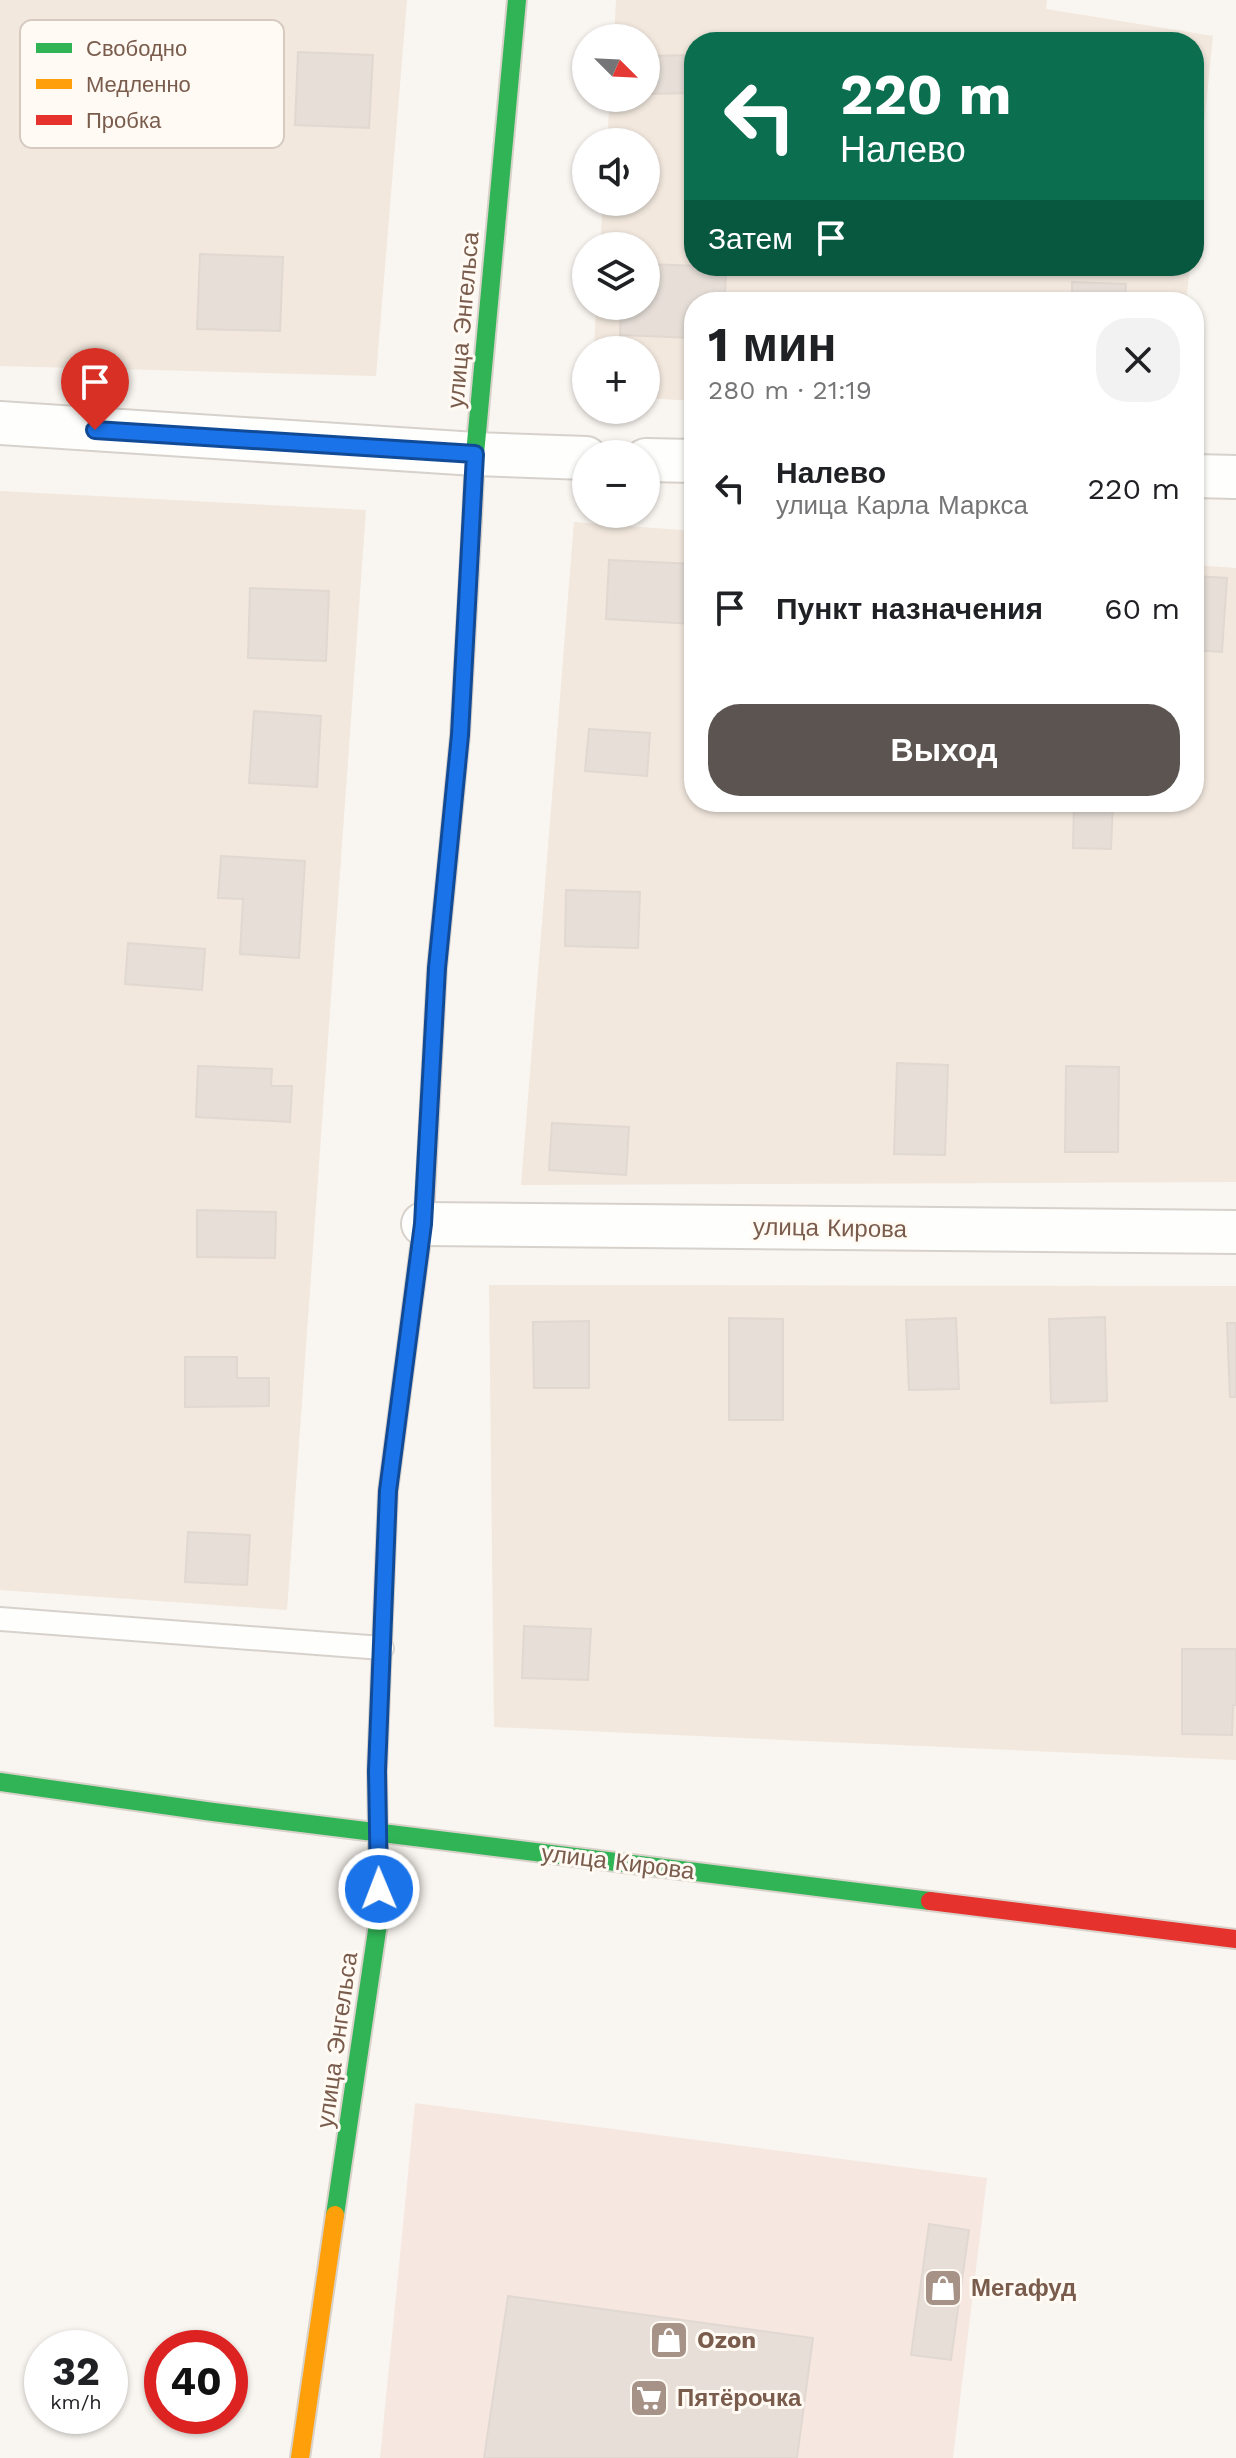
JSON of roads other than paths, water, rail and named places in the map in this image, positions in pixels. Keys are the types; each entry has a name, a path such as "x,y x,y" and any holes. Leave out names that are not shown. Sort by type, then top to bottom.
{"street":[{"name":"улица Энгельса","path":"300,2458 379,1917 377,1771 388,1491 423,1224 437,968 460,735 475,454 517,0"},
{"path":"0,423 572,457"},
{"path":"660,460 684,461"},
{"path":"1204,476 1236,477"},
{"name":"улица Кирова","path":"423,1224 1236,1232"},
{"name":"улица Кирова","path":"0,1782 213,1812 1236,1939"}],"lane":[{"path":"0,1619 382,1648"}],"place":[{"name":"Мегафуд","path":"943,2288"},
{"name":"Ozon","path":"669,2340"},
{"name":"Пятёрочка","path":"649,2398"}]}
